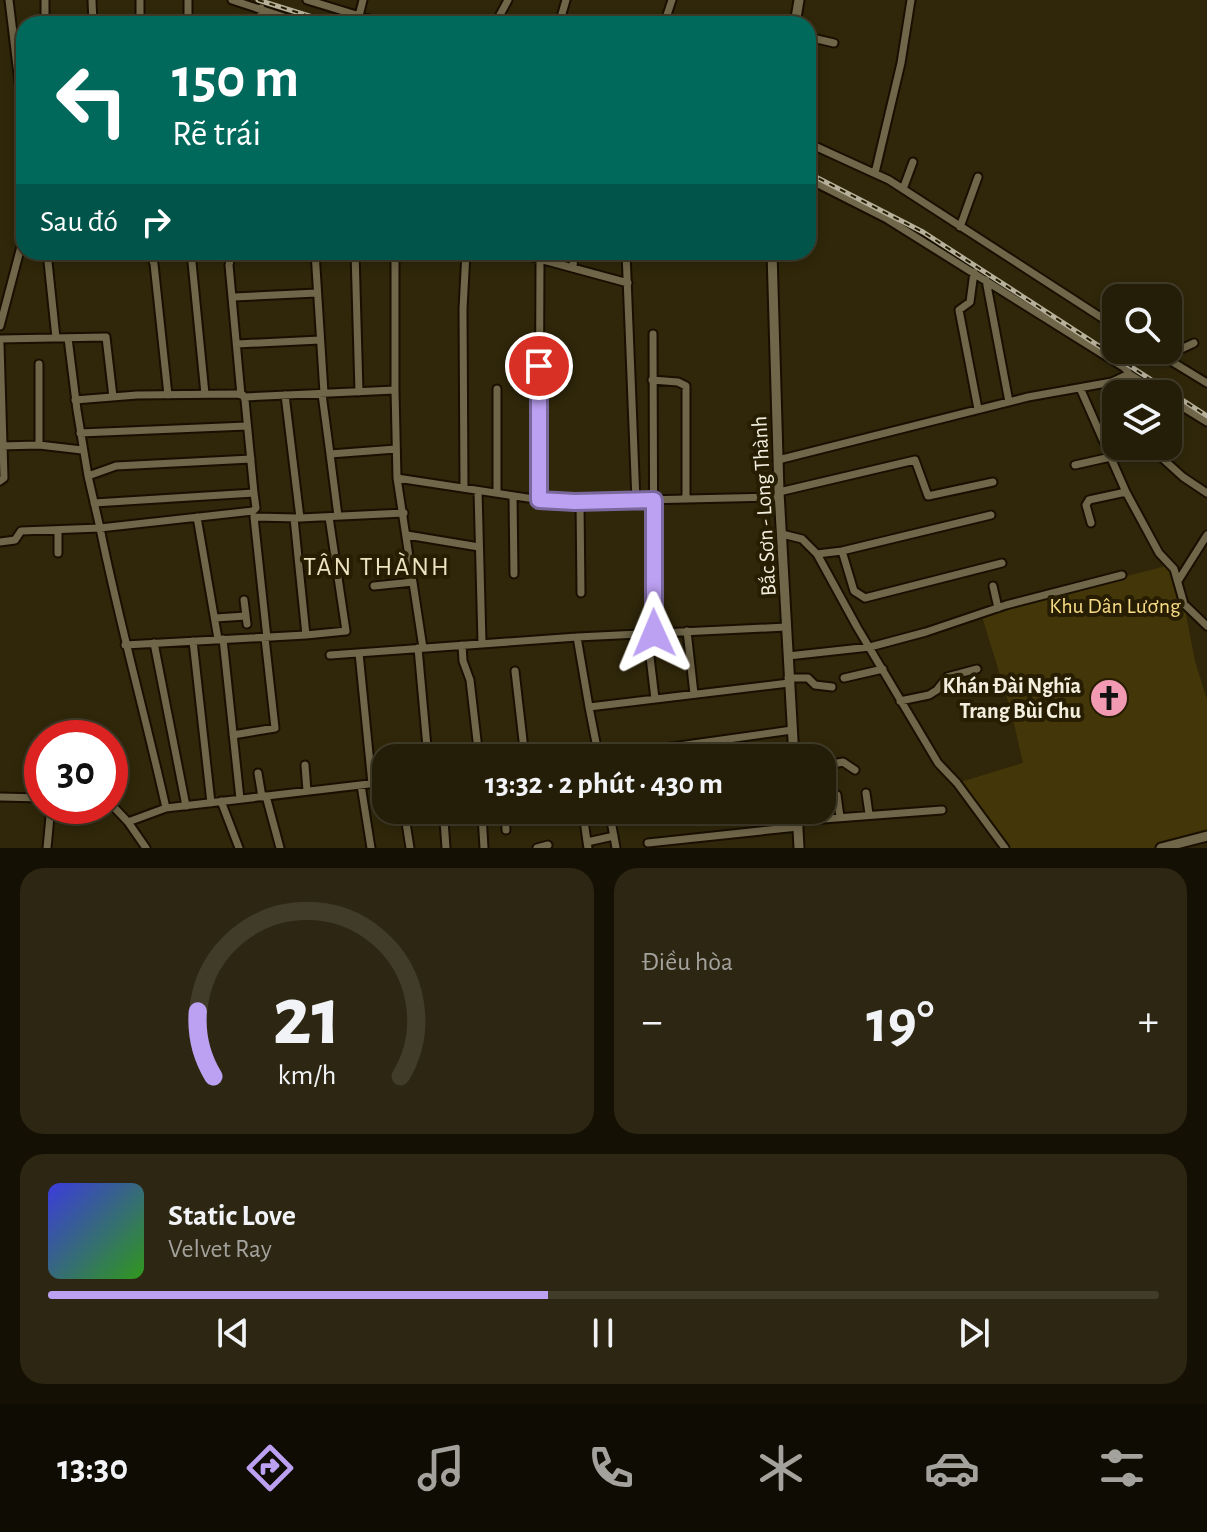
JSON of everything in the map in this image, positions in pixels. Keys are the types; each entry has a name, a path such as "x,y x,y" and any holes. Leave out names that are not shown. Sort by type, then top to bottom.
{"main road":[{"name":"Bắc Sơn - Long Thành","path":"772,260 779,494 793,744"},
{"path":"797,824 799,848"},
{"path":"1161,848 1207,836"}],"street":[{"path":"9,0 16,58"},
{"path":"232,0 283,16"},
{"path":"307,0 359,16 363,0"},
{"path":"875,173 901,63 911,0"},
{"path":"261,8 261,16"},
{"path":"816,39 834,43"},
{"path":"816,147 903,189 1102,318"},
{"path":"903,189 913,162"},
{"path":"960,227 978,177"},
{"path":"816,183 887,219 974,272 1128,370 1139,380"},
{"path":"0,326 17,260"},
{"path":"48,260 56,338"},
{"path":"153,260 168,395"},
{"path":"192,260 205,394"},
{"path":"230,260 275,728 233,735"},
{"path":"125,645 346,631 323,394 315,260"},
{"path":"355,260 359,392"},
{"path":"395,260 397,478 413,582 427,744"},
{"path":"464,488 466,260"},
{"path":"534,260 539,500"},
{"path":"547,260 628,283"},
{"path":"573,268 574,260"},
{"path":"627,260 636,501"},
{"path":"974,272 970,302 959,310 978,409"},
{"path":"986,280 1009,402"},
{"path":"234,297 317,293"},
{"path":"653,334 654,633"},
{"path":"68,338 82,450 125,645 146,717 166,808"},
{"path":"0,481 4,478 0,341 107,338 113,397"},
{"path":"237,344 320,340"},
{"path":"1182,349 1194,343"},
{"path":"39,364 39,445"},
{"path":"1175,364 1207,383"},
{"path":"778,460 978,409 1112,382 1129,374"},
{"path":"652,380 678,382 686,386 686,499"},
{"path":"1080,388 1102,438"},
{"path":"497,389 497,493"},
{"path":"75,400 395,390"},
{"path":"285,395 306,635"},
{"path":"1182,407 1207,422"},
{"path":"80,433 247,426"},
{"path":"1,446 39,445 82,450"},
{"path":"330,454 396,449"},
{"path":"1075,465 1102,458"},
{"path":"88,476 116,466 251,459"},
{"path":"397,478 539,500 580,502 779,494 914,460 918,462 929,496 993,482"},
{"path":"1112,460 1159,553 1174,569 1186,607 1198,614 1207,626"},
{"path":"1164,460 1207,493"},
{"path":"478,491 482,643"},
{"path":"1091,523 1086,505 1089,500 1126,492"},
{"path":"94,503 254,493"},
{"path":"513,496 514,574"},
{"path":"580,502 581,593"},
{"path":"0,542 15,540 21,531 100,528 197,517 253,514 297,518 404,513"},
{"path":"817,554 842,551 991,515"},
{"path":"197,517 220,639 240,799"},
{"path":"58,531 58,553"},
{"path":"782,534 802,539 817,554 938,763 957,783 1001,847"},
{"path":"407,535 479,547"},
{"path":"1178,581 1207,535"},
{"path":"842,551 854,591 865,598 1002,563"},
{"path":"788,656 870,647 1122,575"},
{"path":"374,586 413,582"},
{"path":"993,586 998,608"},
{"path":"215,618 246,620 244,600"},
{"path":"330,655 577,637 786,627"},
{"path":"687,631 694,694"},
{"path":"577,637 584,702 594,744"},
{"path":"193,641 211,803"},
{"path":"154,643 186,806"},
{"path":"462,645 463,661 470,680 477,744"},
{"path":"146,848 128,822 166,808 372,784 359,653"},
{"path":"650,657 655,699"},
{"path":"844,678 883,669"},
{"path":"900,701 929,695 947,677 977,669"},
{"path":"515,671 523,744"},
{"path":"584,702 655,699 809,678 817,686 832,687"},
{"path":"510,715 520,714"},
{"path":"694,744 792,730"},
{"path":"836,763 843,762 855,770"},
{"path":"305,765 307,791"},
{"path":"258,773 280,848"},
{"path":"361,785 371,848"},
{"path":"866,793 869,814"},
{"path":"837,795 840,817"},
{"path":"0,797 24,798"},
{"path":"221,801 239,848"},
{"path":"836,817 942,810"},
{"path":"47,848 49,824"},
{"path":"406,824 410,848"},
{"path":"444,824 446,848"},
{"path":"484,848 485,824"},
{"path":"506,824 506,830"},
{"path":"585,824 588,845 614,836"},
{"path":"612,824 616,848"},
{"path":"648,843 766,824"},
{"path":"537,848 548,845"}],"green space":[{"name":"Khu Dân Lương","path":"1170,565 1184,604 1195,661 1207,700 1207,836 1161,848 1005,848 957,783 1023,763 1011,711 981,613"}],"railway":[{"path":"258,0 309,16"},
{"path":"816,177 923,232 1207,416"}],"place":[{"name":"Khán Đài Nghĩa Trang Bùi Chu","path":"1109,698"}],"district":[{"name":"TÂN THÀNH","path":"377,566"}],"route":[{"path":"539,366 539,500 654,500 654,633"}]}
